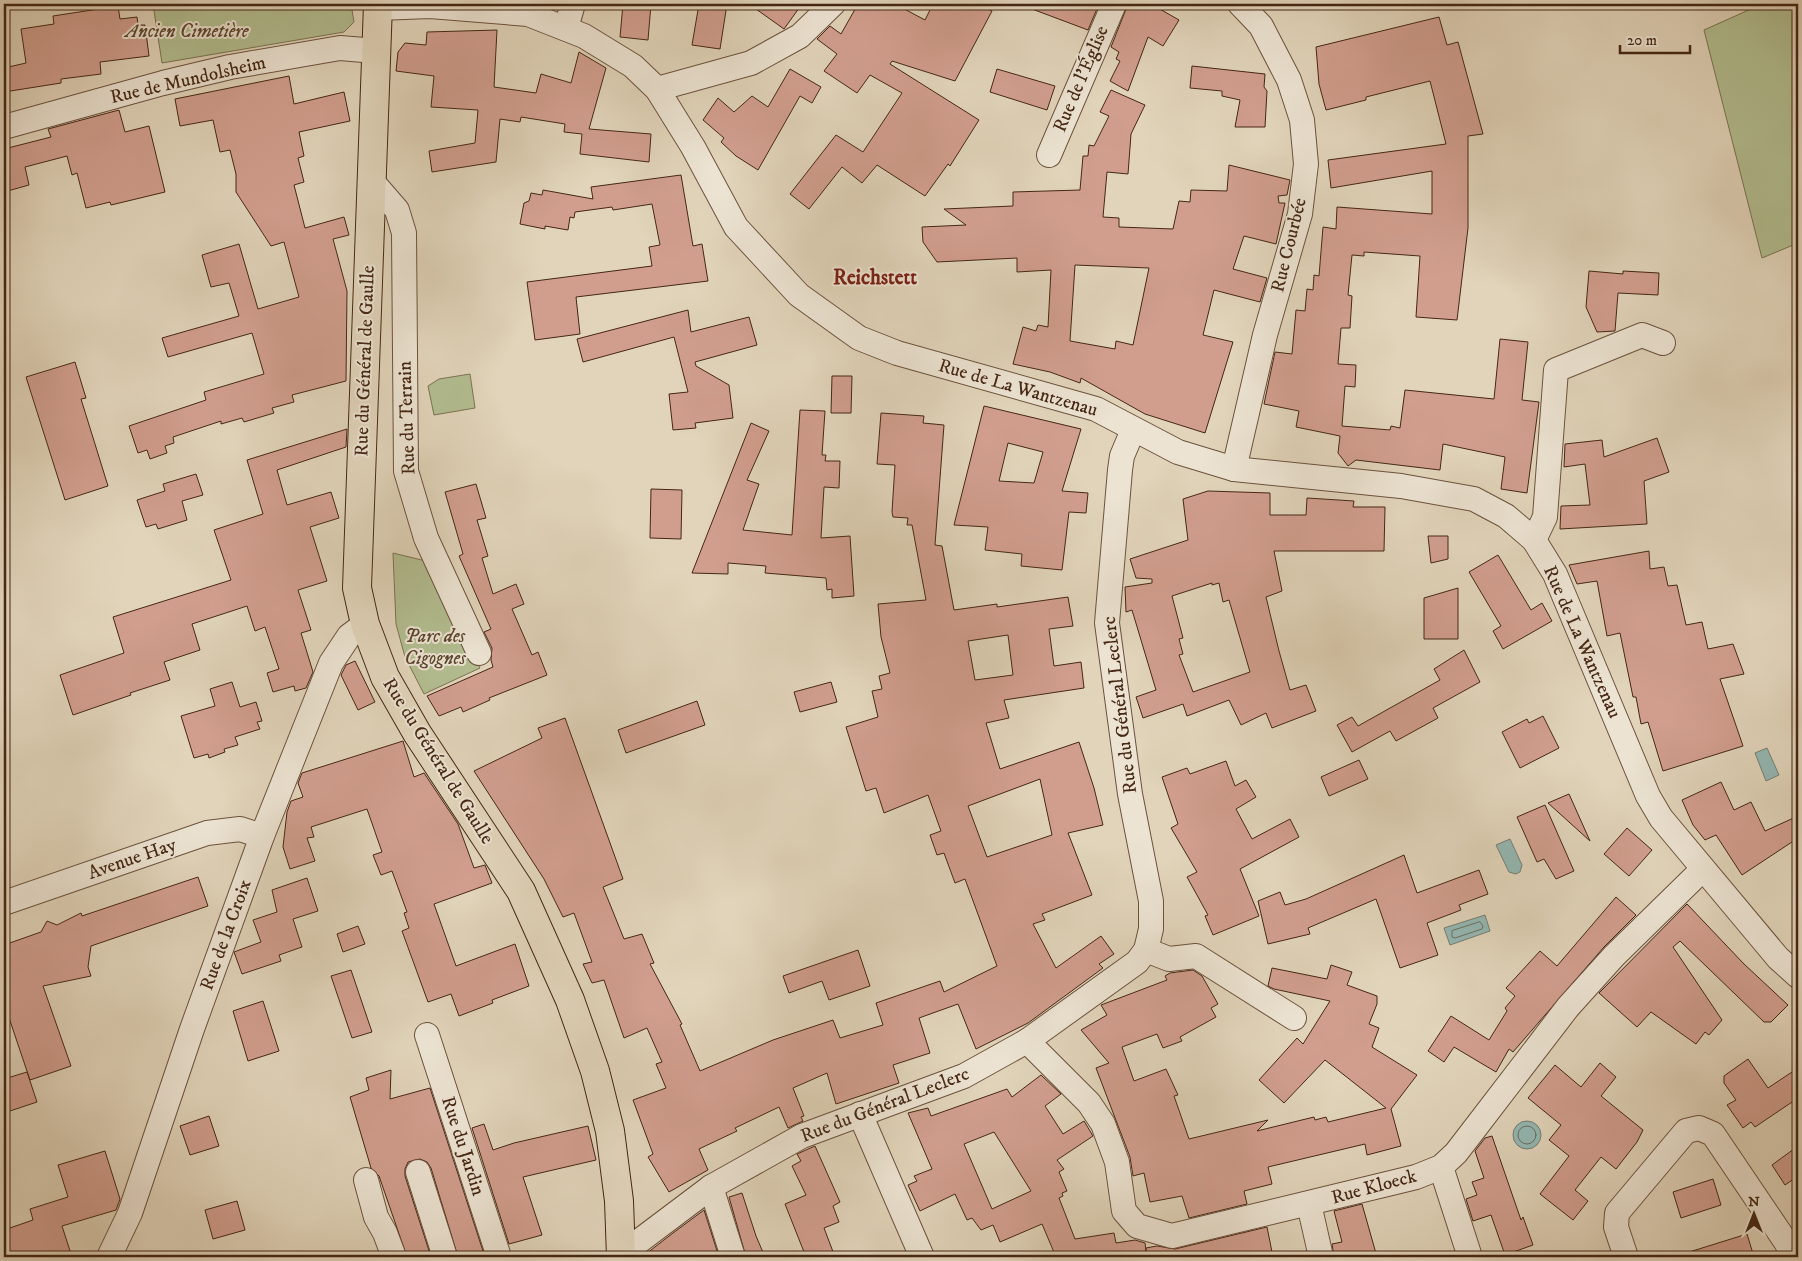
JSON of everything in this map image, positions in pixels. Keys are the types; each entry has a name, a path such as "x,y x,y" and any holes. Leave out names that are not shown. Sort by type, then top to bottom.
{"main road":[{"name":"Rue du Général de Gaulle","path":"378,6 357,630 400,706 521,891 570,1000 595,1072 610,1131 619,1200 620,1256"}],"street":[{"path":"566,28 573,4"},
{"path":"657,89 751,63 800,36 833,4"},
{"name":"Rue de l'Église","path":"1048,155 1114,4"},
{"name":"Rue Courbée","path":"1234,469 1265,335 1300,214 1306,164 1302,120 1290,80 1261,26 1240,4"},
{"name":"Rue de La Wantzenau","path":"378,6 430,6 528,14 566,28 633,66 657,89 693,148 736,228 799,296 859,338 897,354 1096,409 1178,452 1234,469 1401,486 1474,499 1506,516 1534,540 1555,574 1648,796 1661,818 1778,958 1798,976"},
{"name":"Rue de Mundolsheim","path":"4,127 163,83 230,68 340,48 376,51"},
{"name":"Rue du Terrain","path":"371,180 397,210 404,233 406,471 426,538 479,653"},
{"path":"1534,540 1545,517 1556,370 1642,335 1663,343"},
{"name":"Rue du Général Leclerc","path":"620,1256 711,1187 802,1136 964,1076 1027,1041 1137,962 1146,950 1151,929 1151,901 1130,794 1107,623 1120,470 1122,456 1133,430"},
{"name":"Rue de la Croix","path":"109,1257 130,1212 192,1029 262,836 331,663 357,630"},
{"name":"Avenue Hay","path":"4,903 207,833 240,829 262,836"},
{"name":"Rue Kloeck","path":"1027,1041 1089,1103 1103,1124 1117,1162 1124,1211 1137,1226 1172,1236 1416,1177 1441,1167 1456,1153 1568,1006 1614,956 1702,869"},
{"path":"1146,950 1169,959 1196,956 1294,1018"},
{"name":"Rue du Jardin","path":"427,1035 499,1257"},
{"path":"860,1114 922,1257"},
{"path":"1626,1257 1616,1227 1618,1213 1686,1131 1699,1128 1713,1134 1786,1242 1794,1257"},
{"path":"1441,1167 1470,1257"},
{"path":"418,1172 446,1257"},
{"path":"366,1180 376,1217 385,1233 394,1257"},
{"path":"711,1187 732,1257"},
{"path":"1309,1204 1321,1257"}],"green space":[{"name":"Ancien Cimetière","path":"153,4 351,4 354,22 344,32 162,63"},
{"path":"1762,4 1798,4 1798,243 1762,258 1704,30"},
{"path":"470,374 475,408 434,415 428,386 439,379"},
{"name":"Parc des Cigognes","path":"393,553 430,562 480,668 424,694 405,657 396,624"}],"water":[{"path":"1767,748 1779,775 1766,781 1755,753"},
{"path":"1510,839 1522,865 1520,872 1516,874 1509,872 1496,845"},
{"path":"1485,915 1490,931 1450,945 1444,928"},
{"path":"1527,1121 1537,1125 1541,1135 1537,1145 1527,1149 1517,1145 1513,1135 1517,1125"}],"building":[{"path":"623,4 651,4 648,40 620,37"},
{"path":"699,4 727,4 720,49 692,45"},
{"path":"749,4 802,4 784,29"},
{"path":"858,4 895,4 925,20 933,4 977,4 992,11 955,81 892,61 890,64 979,120 950,166 948,164 925,196 877,165 862,183 842,167 809,209 790,194 836,135 863,152 902,93 870,75 857,93 824,71 837,54 817,39 830,26 841,34"},
{"path":"1025,4 1099,4 1088,30 1024,6"},
{"path":"1128,4 1151,4 1179,20 1163,46 1148,37 1128,91 1110,81 1120,61 1116,59 1119,52 1111,47"},
{"path":"118,6 120,19 137,17 138,25 145,25 149,56 100,62 101,74 61,79 61,83 4,92 4,68 26,63 21,29 54,24 53,16"},
{"path":"1439,17 1447,45 1458,42 1483,134 1468,136 1468,228 1457,320 1416,317 1420,256 1364,252 1364,256 1352,255 1348,295 1352,296 1350,328 1341,328 1338,364 1356,365 1355,387 1345,386 1342,426 1390,430 1391,426 1400,428 1405,390 1494,399 1500,339 1528,342 1522,400 1539,402 1527,493 1501,489 1505,457 1443,444 1440,470 1356,460 1348,466 1338,453 1340,436 1296,427 1299,411 1264,404 1275,352 1292,354 1296,310 1305,311 1307,289 1313,290 1314,275 1319,276 1323,227 1336,229 1337,207 1432,214 1432,171 1331,188 1328,160 1446,144 1430,81 1366,97 1366,100 1326,110 1319,84 1316,47"},
{"path":"497,30 494,87 536,93 541,74 571,83 579,52 606,68 589,129 651,134 649,162 580,154 582,134 564,132 565,124 521,117 520,122 500,119 496,162 432,172 429,151 475,143 478,110 431,107 434,76 396,71 398,52 405,43 426,45 427,32"},
{"path":"1192,66 1265,74 1264,87 1267,91 1265,127 1235,127 1240,100 1222,96 1222,91 1190,88"},
{"path":"790,69 821,87 812,103 800,96 758,170 736,156 721,142 724,138 703,120 718,98 734,112 752,96 768,107"},
{"path":"997,69 1055,86 1047,110 990,92"},
{"path":"289,76 294,104 344,92 350,121 299,132 304,156 298,158 304,182 294,185 305,228 344,217 349,235 333,239 347,291 346,381 292,395 294,402 272,408 274,413 244,422 242,418 221,424 221,421 173,437 174,443 165,446 167,453 150,459 147,450 138,453 129,426 206,400 204,392 264,374 252,333 168,357 162,338 239,316 229,283 211,287 202,255 239,244 258,309 299,297 284,242 271,246 236,192 236,174 230,150 220,152 213,120 180,126 175,99"},
{"path":"1111,90 1145,105 1131,134 1128,174 1107,172 1103,217 1119,218 1119,227 1173,229 1179,201 1190,202 1191,190 1227,191 1229,165 1290,180 1287,195 1278,196 1279,203 1285,203 1276,244 1244,236 1233,269 1267,278 1260,302 1214,290 1203,335 1233,342 1205,433 1145,414 1081,378 1080,383 1050,372 1013,364 1023,327 1036,331 1038,325 1048,327 1051,270 1017,272 1017,258 937,262 923,242 922,227 966,225 944,209 1013,206 1013,192 1080,190 1083,156 1088,156 1089,145 1094,146 1109,116 1100,112","holes":["1075,265 1149,268 1133,345 1116,341 1115,349 1070,341"]},
{"path":"119,110 125,132 149,126 165,192 111,205 110,202 86,208 77,173 72,175 67,156 25,167 29,185 4,192 4,149 51,137 48,129"},
{"path":"681,175 693,246 702,244 708,281 576,297 580,334 535,340 527,282 652,266 649,247 660,245 652,204 613,210 612,207 575,212 574,218 570,217 568,230 545,226 545,229 520,224 524,203 529,201 531,193 542,195 543,190 593,199 591,187"},
{"path":"1589,271 1623,274 1623,271 1659,273 1658,295 1618,293 1615,331 1597,332 1586,307"},
{"path":"688,310 691,332 749,317 757,345 695,362 696,366 729,385 733,418 695,423 696,428 673,430 669,394 688,392 674,337 583,362 577,339"},
{"path":"75,362 86,398 81,399 108,486 65,500 26,377"},
{"path":"832,376 852,376 851,413 831,413"},
{"path":"984,406 1081,429 1062,491 1088,493 1086,513 1069,512 1062,570 1021,566 1022,554 985,550 988,527 954,525","holes":["1008,443 1043,452 1034,483 999,481"]},
{"path":"800,410 825,411 822,455 826,455 825,461 840,461 839,488 824,487 821,538 850,536 854,596 832,598 832,589 827,590 826,578 765,573 766,566 728,563 728,574 692,573 751,423 769,431 747,480 759,484 743,530 792,535"},
{"path":"881,413 924,416 923,423 944,425 935,545 942,546 954,610 997,604 997,607 1068,597 1073,626 1049,629 1054,666 1081,662 1084,688 1004,700 1009,718 986,723 1000,769 1079,742 1094,788 1103,825 1068,833 1092,895 1042,914 1045,920 1033,924 1056,968 1101,936 1114,954 1099,964 1103,968 1028,1023 976,1049 958,1004 919,1018 930,1053 893,1065 899,1083 836,1104 827,1073 793,1088 804,1116 801,1117 803,1121 788,1128 779,1107 735,1128 737,1131 699,1149 708,1170 669,1192 648,1157 653,1154 633,1100 666,1088 656,1064 662,1062 647,1028 624,1038 604,980 592,983 583,964 592,962 574,913 563,917 544,879 474,771 542,738 538,728 565,718 623,879 603,887 624,939 642,934 654,963 650,964 682,1024 680,1025 700,1071 773,1040 833,1020 840,1038 883,1025 876,1003 940,981 944,992 997,966 965,879 955,883 944,853 937,855 930,835 941,831 928,795 884,813 876,788 866,791 846,727 878,717 872,691 882,689 879,676 890,673 881,637 878,604 926,600 912,525 907,525 908,518 893,517 895,465 877,464","holes":["1008,635 1013,675 975,680 968,641","1040,779 1052,835 987,857 968,806"]},
{"path":"347,429 346,447 277,470 287,505 331,492 339,518 310,527 327,581 298,590 311,630 301,633 313,672 306,688 295,691 294,686 273,692 267,673 279,669 265,627 255,631 247,606 192,624 200,650 164,662 170,680 73,715 60,675 124,653 113,617 231,580 214,530 263,514 247,460"},
{"path":"1657,438 1669,472 1644,481 1647,524 1560,529 1561,506 1590,505 1585,464 1564,467 1565,444 1602,440 1604,457"},
{"path":"196,474 203,495 182,501 187,520 158,529 156,524 146,527 137,500 165,491 163,484"},
{"path":"476,484 486,518 477,520 488,556 482,558 493,594 516,584 524,604 512,609 532,655 538,652 547,675 489,698 490,700 463,712 461,707 439,716 427,696 493,667 491,660 492,648 484,632 491,629 459,556 463,554 445,492"},
{"path":"651,489 682,490 681,539 650,538"},
{"path":"1208,491 1270,493 1270,515 1306,515 1307,498 1354,501 1353,507 1385,507 1384,551 1274,551 1282,591 1266,597 1279,651 1290,690 1306,685 1316,711 1272,728 1266,713 1241,725 1229,700 1187,716 1183,704 1143,718 1136,697 1156,690 1132,610 1126,612 1125,587 1152,583 1152,579 1136,578 1130,559 1188,540 1183,499","holes":["1212,583 1212,585 1219,583 1223,602 1229,600 1250,672 1193,692 1179,655 1183,654 1179,639 1183,638 1172,596"]},
{"path":"1428,536 1448,536 1448,559 1431,563"},
{"path":"1649,551 1650,569 1664,567 1668,586 1677,585 1686,625 1702,622 1708,649 1733,644 1744,674 1720,679 1743,746 1663,771 1648,722 1641,724 1636,697 1633,697 1620,633 1607,636 1597,581 1577,584 1569,565"},
{"path":"1498,555 1531,610 1542,603 1552,621 1503,649 1493,631 1501,626 1469,572"},
{"path":"1458,588 1458,639 1424,639 1424,598"},
{"path":"1464,650 1480,682 1433,708 1438,718 1396,741 1390,731 1352,752 1337,725 1352,717 1358,726 1440,680 1434,669"},
{"path":"355,661 375,702 358,710 341,675 346,665"},
{"path":"232,682 240,707 256,702 262,721 257,722 260,729 235,737 238,745 224,749 225,752 209,758 208,754 194,758 181,716 215,706 210,689"},
{"path":"831,682 837,702 800,712 794,692"},
{"path":"697,701 705,725 626,753 618,730"},
{"path":"1543,716 1559,748 1520,768 1502,732 1527,719 1529,723"},
{"path":"403,741 414,777 424,773 458,824 474,868 485,865 492,883 434,904 456,966 515,944 529,986 492,1000 493,1003 459,1016 451,994 428,1002 402,931 409,928 404,913 407,912 392,871 381,875 373,855 382,852 367,809 311,827 314,837 307,838 315,861 290,869 283,847 287,812 291,801 303,797 298,783 302,773"},
{"path":"1359,760 1368,779 1329,796 1321,777"},
{"path":"1226,761 1235,786 1246,780 1256,797 1236,809 1252,839 1290,819 1299,837 1240,869 1259,916 1213,935 1205,916 1208,915 1187,877 1197,872 1171,828 1178,824 1162,777 1187,768 1190,774"},
{"path":"1721,782 1734,810 1751,802 1765,831 1798,816 1798,838 1742,875 1716,835 1705,840 1693,825 1682,800"},
{"path":"1569,794 1590,841 1548,803"},
{"path":"1545,805 1574,871 1556,879 1544,859 1537,862 1517,817"},
{"path":"1627,828 1652,850 1629,876 1604,854"},
{"path":"1404,855 1417,893 1479,870 1488,894 1459,905 1461,910 1427,923 1438,955 1400,968 1376,899 1308,928 1310,934 1268,944 1258,901 1280,892 1285,905 1306,899"},
{"path":"198,877 208,906 91,946 88,967 91,976 43,986 71,1066 30,1080 4,1003 4,945 41,932 47,921 57,925 81,913 82,916"},
{"path":"307,878 318,911 293,919 302,947 279,955 281,961 242,974 234,952 261,942 253,920 277,912 272,890"},
{"path":"1616,897 1636,915 1604,947 1513,1052 1509,1049 1496,1072 1454,1047 1444,1062 1428,1051 1451,1016 1489,1040 1507,1011 1505,1008 1515,996 1506,988 1540,951 1557,966"},
{"path":"1687,904 1744,964 1788,1005 1771,1022 1764,1022 1680,941 1673,947 1722,1020 1709,1035 1705,1032 1696,1044 1651,1012 1637,1027 1599,993"},
{"path":"358,926 365,944 343,952 337,934"},
{"path":"858,950 870,986 829,1000 822,981 789,993 783,976"},
{"path":"1331,965 1352,972 1347,985 1377,996 1377,1004 1369,1024 1379,1028 1372,1047 1417,1075 1391,1109 1401,1146 1367,1155 1365,1144 1268,1167 1272,1184 1244,1191 1247,1204 1189,1218 1182,1196 1150,1202 1144,1173 1133,1176 1130,1157 1096,1068 1109,1063 1081,1030 1107,1015 1101,1005 1167,980 1165,976 1170,973 1193,970 1202,976 1218,1004 1211,1008 1216,1017 1180,1037 1182,1041 1163,1048 1157,1034 1122,1047 1134,1081 1166,1069 1178,1095 1174,1096 1189,1139 1268,1120 1257,1131 1314,1117 1315,1120 1326,1117 1328,1122 1386,1108 1325,1060 1284,1103 1259,1080 1297,1038 1303,1044 1330,1001 1274,989 1268,986 1272,968 1327,979"},
{"path":"351,970 372,1032 352,1038 331,976"},
{"path":"263,1001 279,1051 248,1061 233,1011"},
{"path":"1748,1059 1768,1088 1798,1068 1798,1098 1755,1127 1751,1122 1743,1128 1727,1105 1736,1100 1724,1083 1724,1076"},
{"path":"1600,1063 1616,1077 1601,1096 1643,1130 1637,1142 1616,1169 1601,1157 1575,1190 1588,1201 1573,1220 1540,1194 1569,1156 1549,1140 1561,1125 1528,1098 1555,1065 1581,1087"},
{"path":"391,1070 390,1099 430,1088 483,1251 474,1254 475,1257 458,1257 431,1168 427,1162 420,1159 408,1162 405,1176 431,1257 407,1257 379,1176 371,1168 350,1097 369,1090 366,1078"},
{"path":"27,1072 37,1102 4,1113 4,1079"},
{"path":"1041,1075 1061,1094 1045,1106 1063,1134 1084,1121 1093,1136 1057,1160 1064,1169 1059,1172 1067,1191 1062,1193 1063,1196 1059,1198 1075,1239 1114,1233 1116,1243 1135,1240 1145,1243 1146,1251 1146,1248 1157,1246 1175,1249 1267,1227 1273,1257 1056,1257 1042,1224 1000,1242 993,1225 981,1230 972,1218 967,1220 955,1194 920,1211 908,1185 917,1181 914,1176 932,1169 908,1113 928,1108 931,1116 1007,1089 1012,1097","holes":["994,1132 1031,1191 992,1209 964,1144"]},
{"path":"209,1116 219,1146 190,1155 180,1126"},
{"path":"484,1124 493,1150 514,1143 588,1126 596,1160 523,1177 542,1235 509,1244 472,1128"},
{"path":"1492,1136 1521,1220 1523,1217 1533,1245 1505,1255 1491,1215 1473,1221 1466,1199 1477,1195 1472,1182 1484,1178 1475,1151 1485,1138"},
{"path":"815,1146 840,1202 833,1206 839,1222 824,1228 835,1257 806,1257 785,1204 806,1195 792,1166 801,1161 797,1154"},
{"path":"1798,1146 1798,1176 1785,1185 1772,1165"},
{"path":"105,1151 120,1199 116,1210 62,1226 72,1257 4,1257 4,1230 33,1220 30,1209 68,1197 58,1165"},
{"path":"1713,1179 1721,1205 1681,1218 1673,1192"},
{"path":"742,1193 765,1257 746,1257 729,1197"},
{"path":"237,1201 245,1230 213,1239 205,1210"},
{"path":"1362,1204 1377,1257 1334,1257 1332,1244 1342,1242 1334,1211"},
{"path":"704,1210 719,1257 642,1257 673,1233"},
{"path":"1747,1234 1754,1257 1687,1257 1686,1253"}],"district":[{"name":"Reichstett","path":"875,278"}]}
